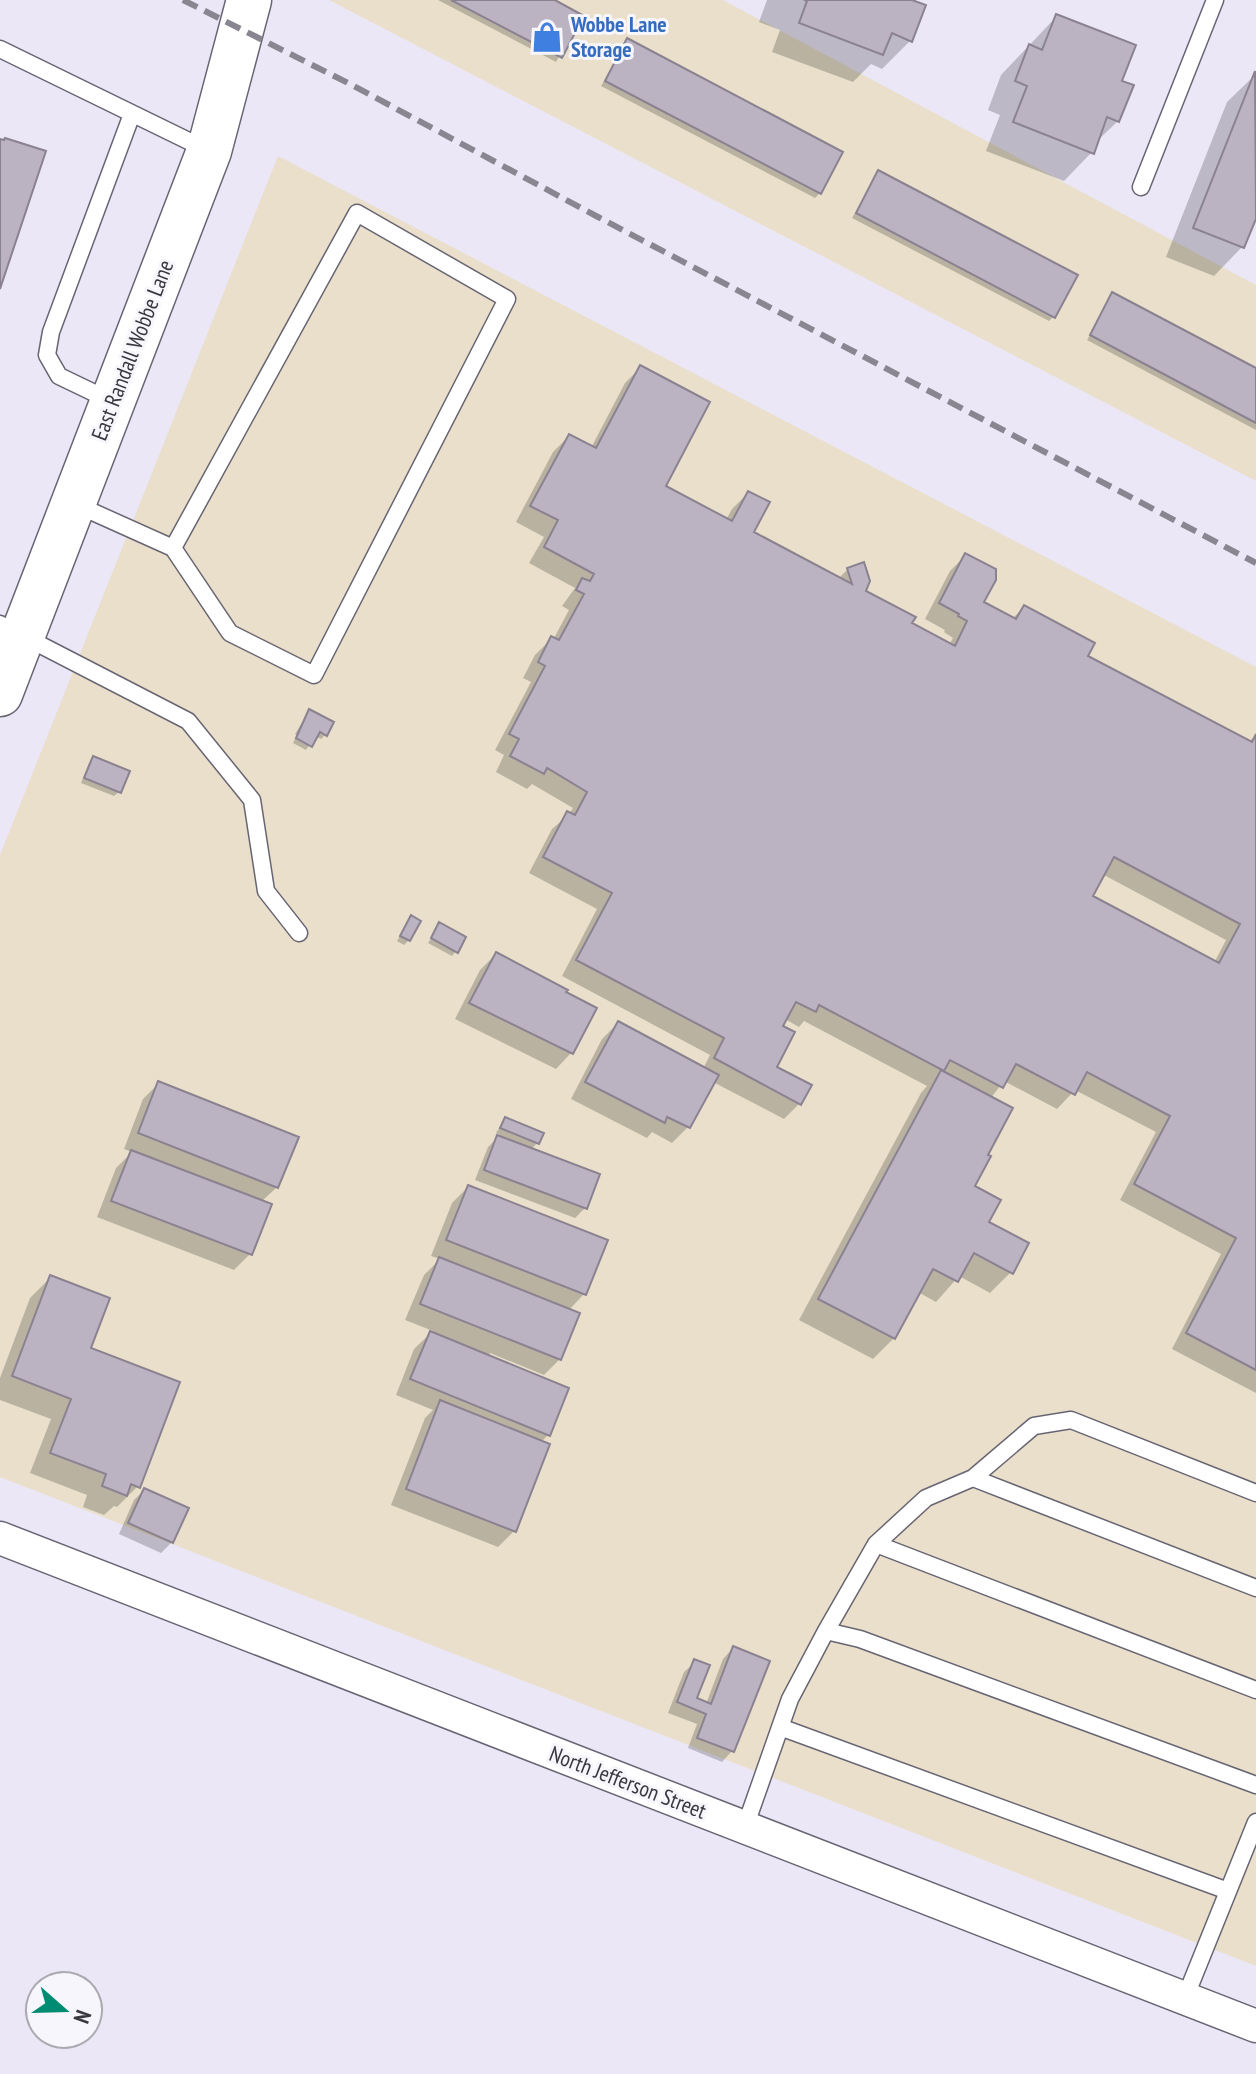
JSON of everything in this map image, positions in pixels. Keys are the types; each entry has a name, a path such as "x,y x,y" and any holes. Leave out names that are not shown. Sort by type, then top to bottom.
{"street":[{"name":"East Randall Wobbe Lane","path":"0,694 11,629 74,503 209,151 249,0"},
{"name":"North Jefferson Street","path":"0,1538 1256,2026"}],"lane":[{"path":"1141,187 1215,0"},
{"path":"0,49 209,151"},
{"path":"112,401 59,376 47,355 51,332 132,114"},
{"path":"74,503 173,548 230,633 314,675 507,299 357,213 173,548"},
{"path":"11,629 188,721 252,800 266,891 299,933"},
{"path":"745,1827 790,1699 876,1544 926,1498 973,1478 1034,1426 1071,1420 1256,1493"},
{"path":"973,1478 1256,1588"},
{"path":"876,1544 1256,1690"},
{"path":"826,1631 860,1639 1256,1785"},
{"path":"780,1727 1228,1891"},
{"path":"1185,1998 1256,1822"}],"shaded area":[{"path":"329,0 723,0 1256,285 1256,481"},
{"path":"278,156 1256,667 1256,1966 0,1477 0,855"}],"building":[{"name":"Wobbe Lane Storage","path":"451,0 555,0 584,16 562,58"},
{"path":"804,0 912,0 926,5 912,42 892,33 883,55 799,23 807,1"},
{"path":"1056,14 1136,45 1122,81 1134,85 1119,122 1107,117 1094,154 1013,122 1027,86 1015,81 1029,44 1042,50"},
{"path":"627,38 843,152 821,194 605,81"},
{"path":"1255,71 1256,219 1244,248 1193,228"},
{"path":"0,139 46,151 0,289"},
{"path":"878,170 1078,275 1055,318 856,213"},
{"path":"1112,292 1256,368 1256,423 1090,335"},
{"path":"640,365 710,402 666,486 732,521 748,491 770,502 754,532 852,584 847,568 864,562 870,581 866,591 916,617 912,623 955,646 967,621 939,603 965,553 996,569 996,580 984,602 1016,619 1024,605 1095,643 1088,656 1252,742 1256,734 1256,1370 1186,1333 1236,1238 1134,1184 1170,1116 1087,1072 1075,1095 1016,1064 1003,1088 950,1060 944,1071 819,1005 816,1012 796,1002 783,1026 795,1032 777,1067 812,1085 801,1105 714,1058 724,1038 576,960 612,893 543,857 567,811 575,815 587,792 547,768 544,774 510,756 519,739 509,734 545,666 538,662 551,636 559,640 584,594 576,590 582,578 590,581 594,574 544,547 558,520 530,506 569,434 596,448","holes":["1114,857 1240,924 1219,963 1093,896"]},
{"path":"309,709 334,722 327,736 320,732 312,747 296,738"},
{"path":"93,756 130,771 121,793 84,778"},
{"path":"411,915 421,921 410,941 400,936"},
{"path":"439,922 466,937 458,953 431,938"},
{"path":"496,952 597,1008 573,1054 469,1003"},
{"path":"618,1021 719,1075 690,1128 667,1117 665,1123 585,1082"},
{"path":"941,1070 1013,1108 975,1186 1001,1200 989,1222 1029,1243 1013,1274 974,1253 958,1282 933,1269 895,1339 818,1299"},
{"path":"158,1081 299,1137 278,1188 138,1133"},
{"path":"505,1117 544,1133 539,1144 500,1128"},
{"path":"497,1135 600,1174 587,1209 484,1170"},
{"path":"131,1150 272,1204 252,1255 111,1201"},
{"path":"468,1185 608,1240 586,1295 446,1240"},
{"path":"439,1257 580,1313 561,1360 420,1304"},
{"path":"50,1275 110,1298 91,1348 180,1382 140,1488 131,1484 127,1496 102,1486 106,1474 50,1453 71,1399 12,1376"},
{"path":"430,1331 569,1388 550,1436 410,1379"},
{"path":"440,1400 550,1444 516,1532 406,1489"},
{"path":"144,1488 189,1508 173,1543 128,1523"},
{"path":"733,1646 770,1661 734,1752 697,1738 706,1714 677,1702 694,1659 710,1665 697,1698 711,1704"}],"railway":[{"path":"183,0 352,85 1256,563"}],"place":[{"name":"Wobbe Lane Storage","path":"547,37"}]}
